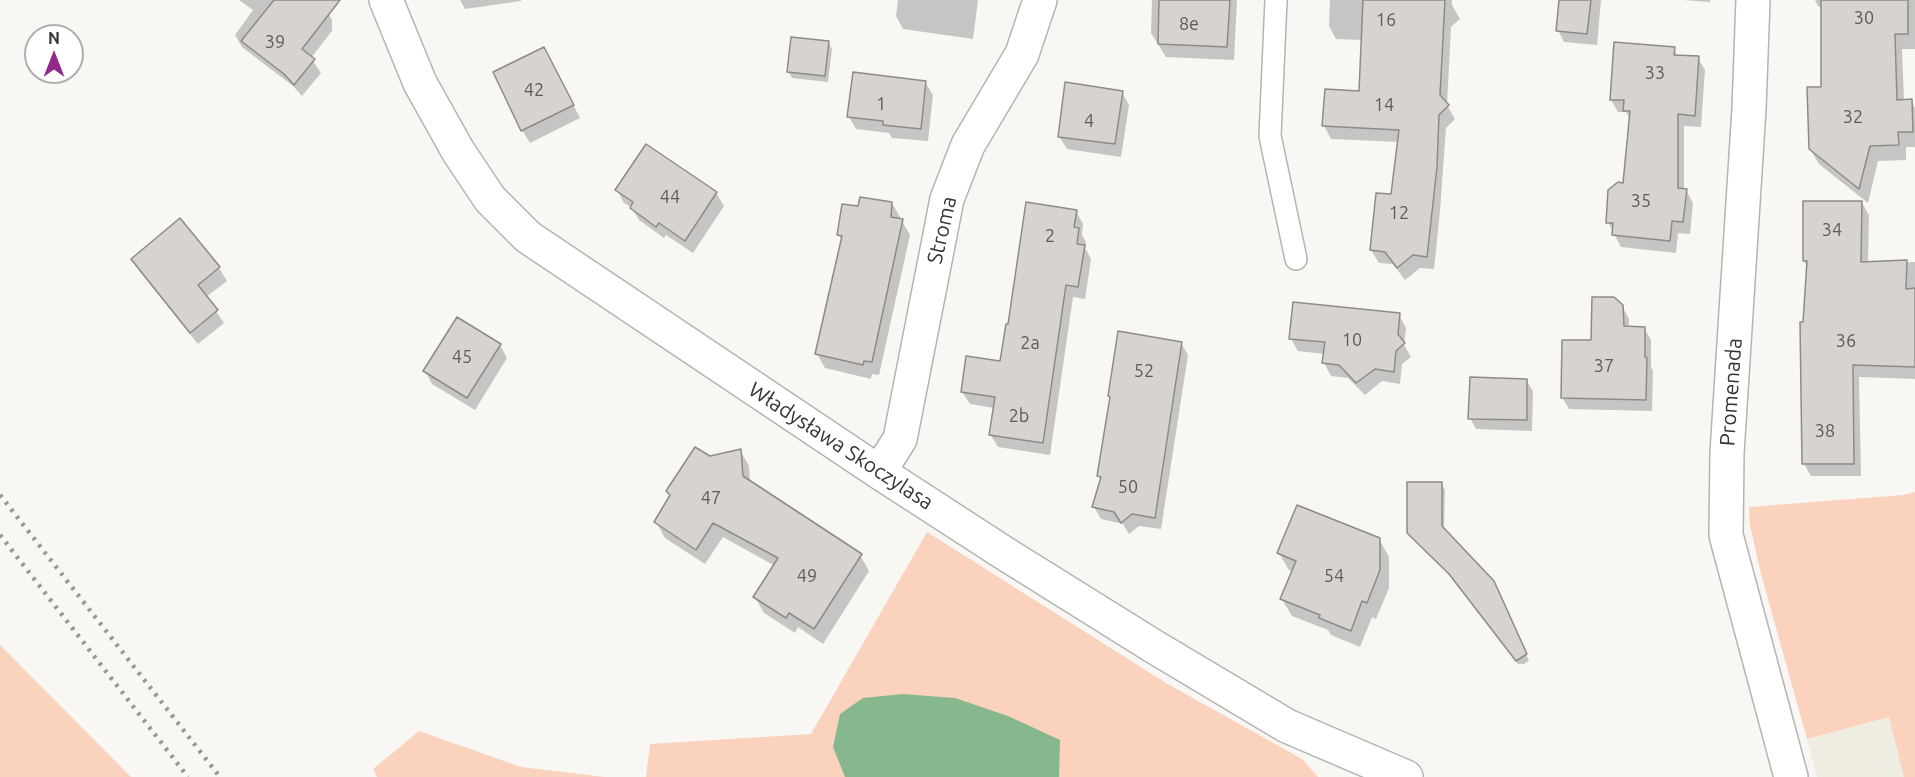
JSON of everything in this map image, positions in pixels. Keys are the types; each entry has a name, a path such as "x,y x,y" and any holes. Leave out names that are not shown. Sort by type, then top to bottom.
{"street":[{"name":"Władysława Skoczylasa","path":"386,0 420,83 458,151 490,199 528,237 879,472 1143,640 1287,726 1406,777"},
{"name":"Stroma","path":"879,472 900,438 947,199 968,145 1022,54 1040,0"},
{"name":"Promenada","path":"1753,0 1749,109 1727,453 1726,535 1791,777"}],"lane":[{"path":"1276,0 1270,136 1296,259"}],"shaded area":[{"path":"1915,492 1915,777 1904,777 1889,717 1807,739 1761,574 1750,525 1749,507 1903,495"},
{"path":"927,532 1166,683 1302,759 1318,777 646,777 650,744 811,734"},
{"path":"0,645 131,777 0,777"},
{"path":"903,694 955,698 1008,716 1060,740 1059,777 845,777 833,747 840,714 863,698"},
{"path":"1889,717 1904,777 1817,777 1807,739"},
{"path":"419,731 521,767 605,777 377,777 373,769"}],"building":[{"path":"274,0 340,0 302,49 315,59 294,85 284,74 241,41"},
{"path":"1159,0 1230,0 1227,47 1158,44"},
{"path":"1363,0 1445,0 1440,95 1449,105 1439,115 1437,167 1427,257 1413,255 1397,268 1385,252 1370,250 1376,193 1391,194 1399,130 1322,126 1325,89 1359,91"},
{"path":"1559,0 1591,0 1587,34 1556,31"},
{"path":"1821,0 1908,0 1908,34 1895,34 1897,100 1912,99 1913,132 1898,132 1899,145 1870,146 1859,189 1809,149 1807,87 1821,87"},
{"path":"791,37 829,41 825,76 787,72"},
{"path":"1614,42 1675,47 1674,55 1699,56 1695,116 1678,114 1678,188 1687,189 1683,222 1672,221 1670,241 1612,235 1613,223 1606,223 1608,190 1618,182 1623,183 1630,111 1623,111 1624,100 1610,100"},
{"path":"544,47 574,105 521,131 493,72"},
{"path":"853,72 926,81 921,129 883,125 883,121 847,117"},
{"path":"1065,82 1123,91 1115,144 1058,137"},
{"path":"646,144 717,192 685,241 659,223 656,227 630,208 633,202 615,190"},
{"path":"860,197 892,202 891,217 903,219 872,362 864,361 863,365 815,354 842,236 837,235 842,204 858,206"},
{"path":"1803,201 1862,201 1861,262 1907,260 1906,289 1915,288 1915,367 1853,365 1854,464 1802,464 1800,322 1803,322 1807,261 1803,261"},
{"path":"1026,202 1077,210 1074,227 1079,228 1077,244 1085,245 1078,287 1066,285 1043,443 989,435 995,397 961,392 966,356 1000,361 1006,324 1008,324"},
{"path":"180,218 220,267 198,285 218,310 190,333 131,259"},
{"path":"1592,297 1614,297 1623,305 1624,326 1645,327 1646,400 1561,398 1562,340 1591,340"},
{"path":"1293,302 1400,313 1398,334 1405,343 1396,351 1394,372 1375,369 1356,383 1339,365 1322,363 1325,342 1289,339"},
{"path":"457,317 501,344 467,398 423,371"},
{"path":"1118,331 1182,342 1155,518 1132,514 1121,523 1114,512 1092,507 1101,477 1097,476"},
{"path":"1470,377 1527,379 1527,420 1468,419"},
{"path":"695,447 710,456 741,449 743,476 862,554 814,629 789,613 786,618 753,597 778,558 713,523 696,550 654,522 670,495 666,491"},
{"path":"1407,482 1442,482 1442,526 1494,581 1527,654 1516,661 1449,574 1407,533"},
{"path":"1297,505 1380,538 1380,570 1367,603 1362,601 1351,631 1319,618 1320,615 1280,599 1296,561 1277,553"}],"railway":[{"path":"0,495 220,777"},
{"path":"0,535 188,777"}]}
